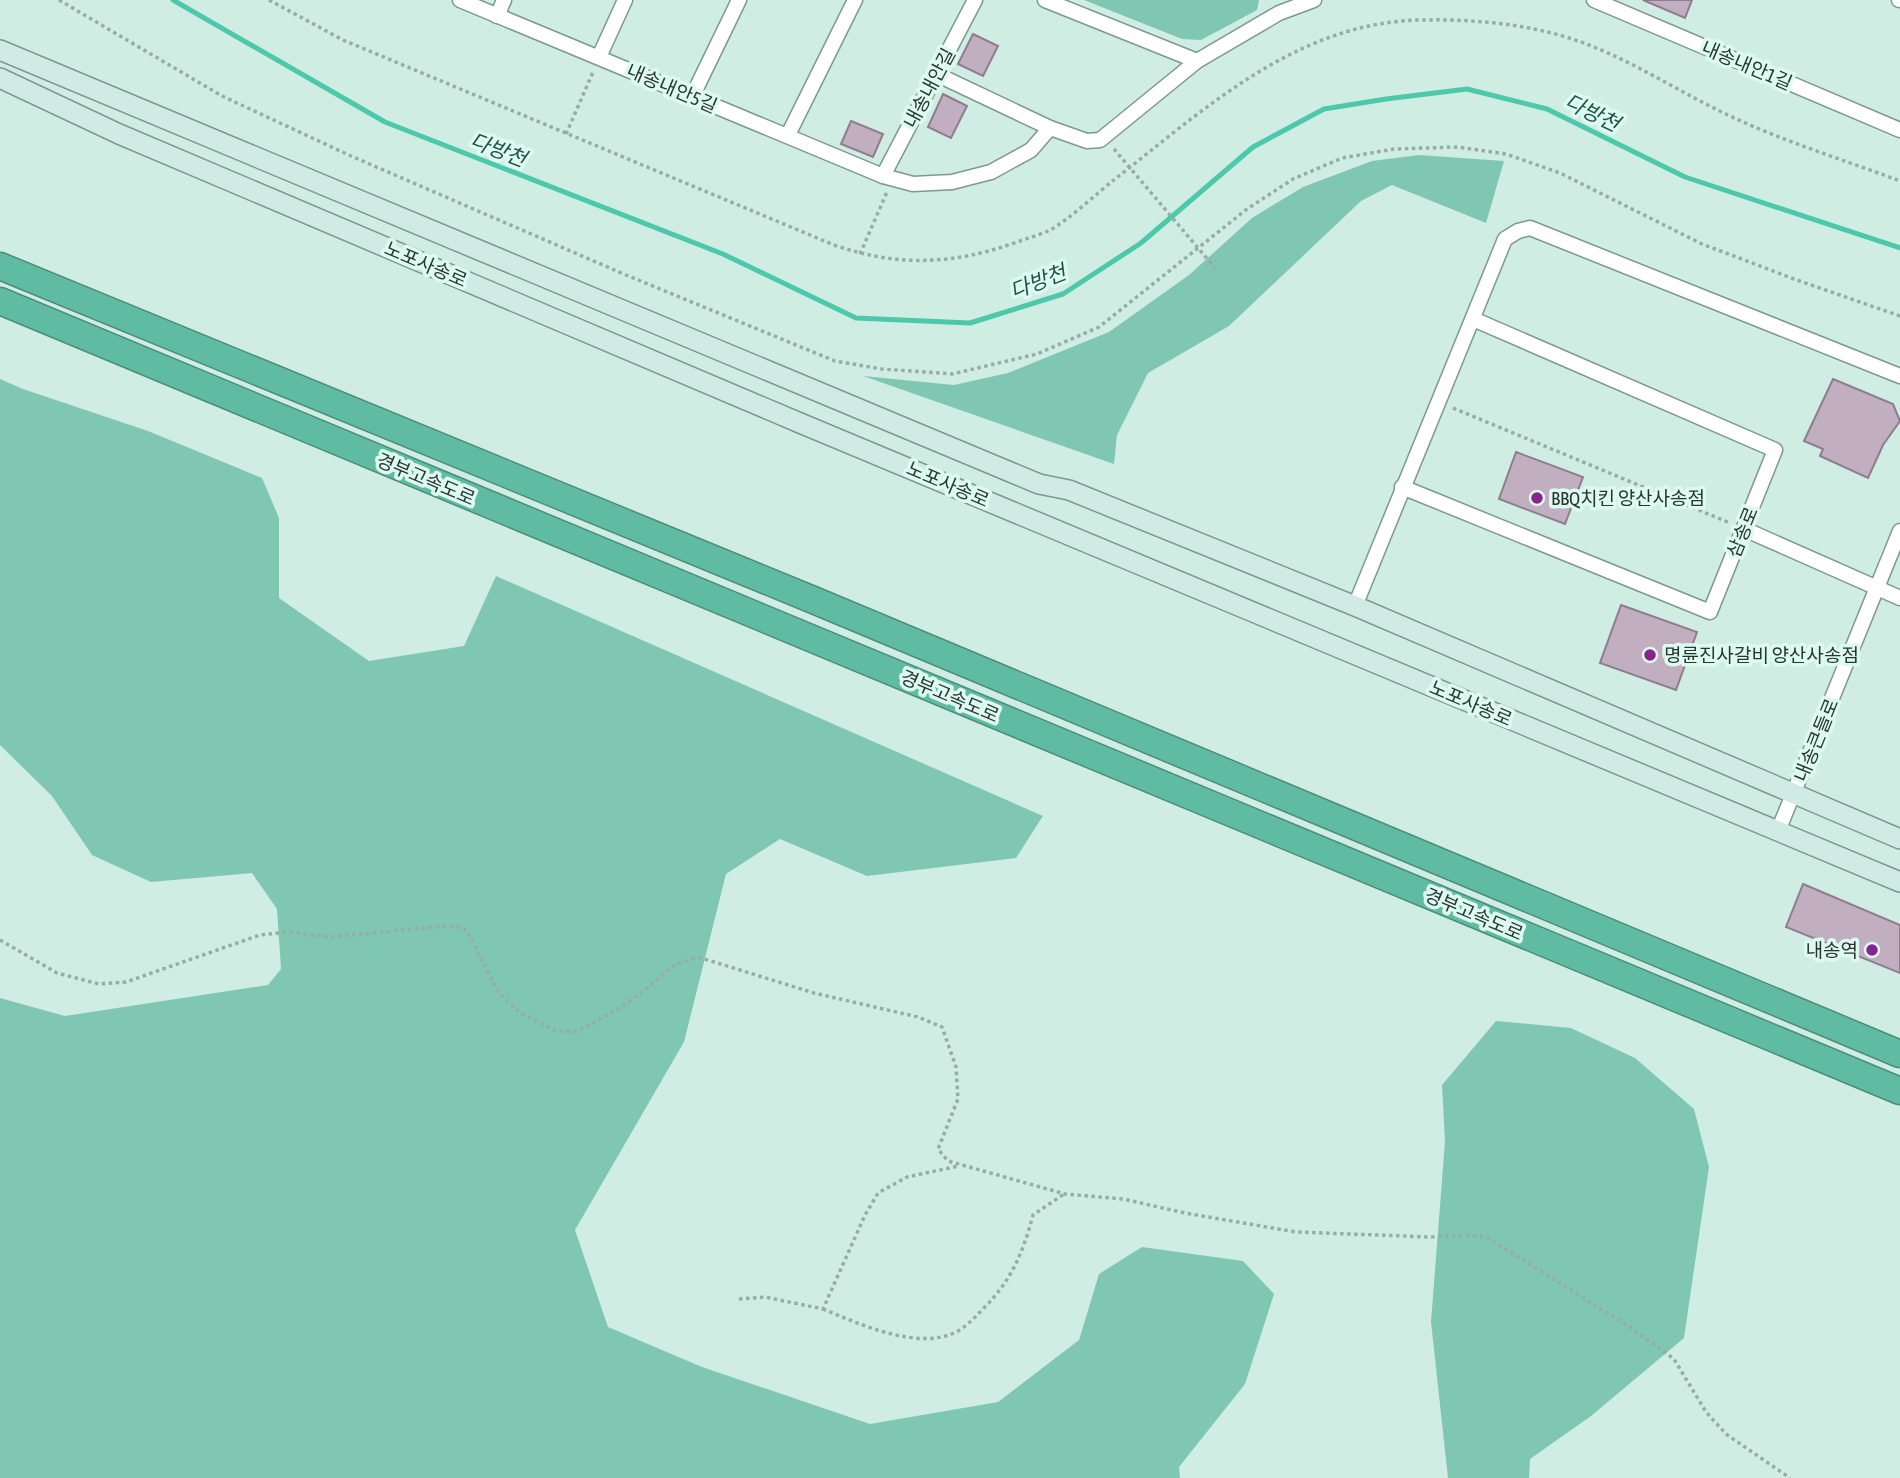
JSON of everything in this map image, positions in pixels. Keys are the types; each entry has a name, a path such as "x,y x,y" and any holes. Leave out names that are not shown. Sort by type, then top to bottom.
{"highway":[{"name":"경부고속도로","path":"0,267 824,604 1900,1054"},
{"name":"경부고속도로","path":"0,301 1900,1091"}],"main road":[{"name":"노포사송로","path":"0,50 1039,484 1069,490 1354,606 1900,839"},
{"name":"노포사송로","path":"0,79 119,134 736,396 1900,882"}],"street":[{"name":"내송내안5길","path":"460,0 888,178 914,184 952,182 991,172 1031,150 1051,128"},
{"path":"497,16 504,0"},
{"path":"599,57 625,0"},
{"path":"692,97 739,0"},
{"path":"788,135 855,0"},
{"name":"내송내안길","path":"888,178 936,74 975,0"},
{"path":"1045,0 1197,61"},
{"path":"936,74 1051,128 1087,141 1100,140 1197,61 1279,13 1314,0"},
{"name":"내송내안1길","path":"1598,1 1900,130"},
{"path":"1354,606 1505,239 1518,231 1530,228 1900,376"},
{"name":"삼송로","path":"1402,487 1710,612 1775,450 1473,319"},
{"path":"1744,529 1900,597"},
{"name":"내송큰들로","path":"1778,831 1900,531"}],"path":[{"path":"59,0 222,96 351,156 626,275 835,361 882,369 952,374 1037,354 1099,327 1247,209 1293,179 1342,158 1394,149 1458,147 1506,154 1560,173 1702,244 1900,316"},
{"path":"566,134 599,57"},
{"path":"1104,137 1214,268"},
{"path":"860,254 888,178"},
{"path":"1438,402 1744,529"},
{"path":"0,940 57,972 99,984 125,982 260,935 288,932 329,937 445,926 461,927 467,930 498,992 519,1013 556,1031 574,1032 617,1010 673,966 698,957 814,993 918,1017 942,1027 956,1067 958,1099 938,1149 948,1161 1065,1194 1123,1199 1185,1213 1296,1232 1486,1237 1630,1327 1674,1359 1706,1412 1726,1434 1790,1478"},
{"path":"823,1309 865,1215 878,1194 907,1177 961,1166"},
{"path":"740,1299 765,1297 823,1309 876,1330 910,1337 938,1337 956,1332 998,1294 1024,1251 1033,1215 1065,1194"}],"green space":[{"path":"1084,0 1259,1 1257,10 1201,40 1182,39"},
{"path":"1419,155 1504,161 1486,223 1392,185 1361,201 1229,326 1148,373 1117,435 1114,464 863,376 954,385 1008,373 1109,332 1189,275 1252,218 1303,187 1372,161"},
{"path":"0,379 148,431 262,478 279,518 279,598 369,661 464,646 496,576 1043,816 1016,858 867,876 780,839 726,874 684,1042 575,1230 608,1327 702,1367 870,1424 998,1402 1079,1340 1099,1274 1142,1247 1243,1261 1274,1294 1245,1384 1179,1467 1180,1478 0,1478 0,998 65,1016 268,985 281,969 277,909 252,873 151,882 92,855 52,796 0,745"},
{"path":"1496,1021 1571,1028 1635,1058 1694,1109 1709,1167 1684,1338 1591,1416 1530,1459 1529,1478 1448,1478 1431,1322 1445,1141 1442,1085"}],"building":[{"path":"1643,0 1692,0 1685,18"},
{"path":"973,34 998,46 983,76 958,64"},
{"path":"943,94 967,106 951,138 928,127"},
{"path":"851,121 883,134 873,157 841,144"},
{"path":"1833,379 1893,404 1900,421 1883,445 1868,478 1820,456 1823,449 1804,441"},
{"path":"1516,452 1583,477 1565,524 1499,499"},
{"path":"1621,605 1697,632 1676,690 1600,663"},
{"name":"내송역","path":"1803,884 1900,925 1900,973 1786,927"}],"waterway":[{"name":"다방천","path":"173,0 385,122 723,254 856,318 970,323 1063,294 1141,243 1253,147 1324,109 1467,89 1547,109 1685,177 1900,248"}],"place":[{"name":"BBQ치킨 양산사송점","path":"1537,498"},
{"name":"명륜진사갈비 양산사송점","path":"1650,655"},
{"name":"내송역","path":"1872,950"}]}
